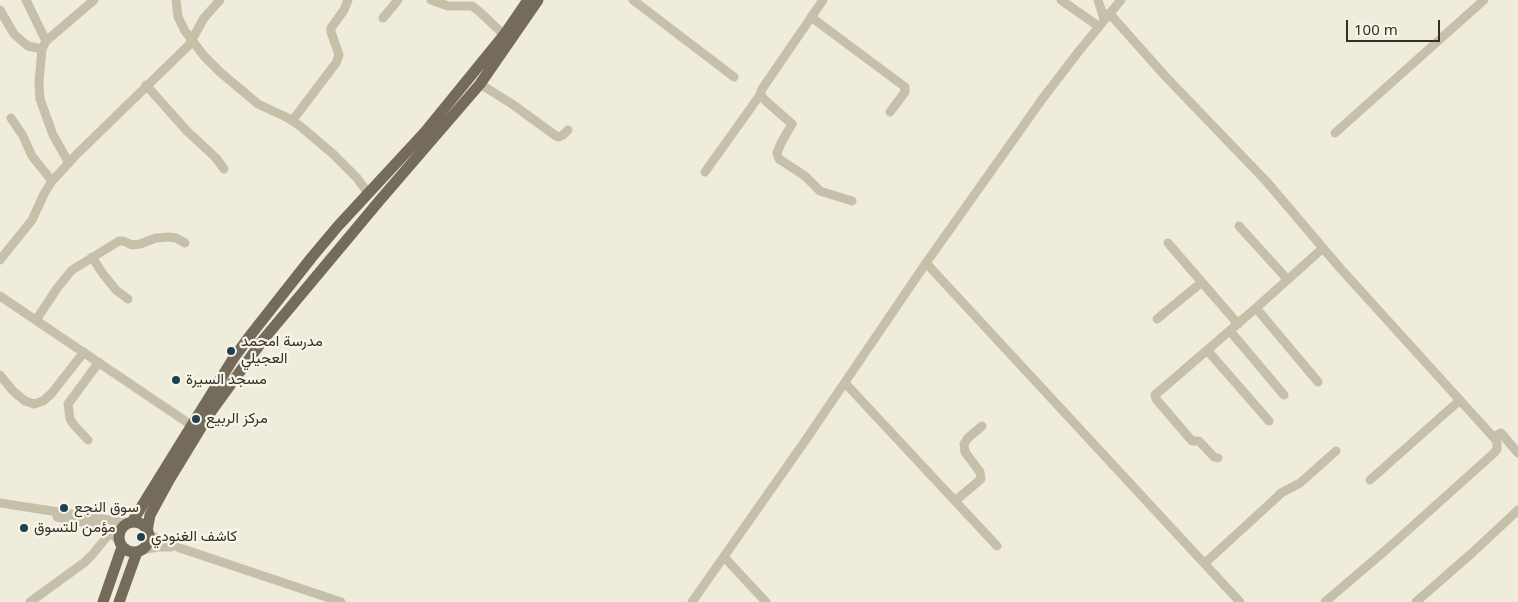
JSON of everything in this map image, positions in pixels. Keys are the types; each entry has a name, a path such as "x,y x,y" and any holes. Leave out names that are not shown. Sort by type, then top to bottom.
{"main road":[{"path":"121,601 140,551 147,544 150,515 233,359 312,257 425,132 504,34 528,0"},
{"path":"104,602 117,540 122,528 130,523 196,428 262,340 480,84 538,0"},
{"path":"130,523 142,525 148,532"},
{"path":"117,540 130,552 140,551"}],"street":[{"path":"26,0 44,45 39,82 40,99 53,135 69,163"},
{"path":"0,10 14,34 22,42 28,46 44,45 94,0"},
{"path":"176,0 180,24 192,41 220,72 258,104 292,121 333,154 357,178 368,193"},
{"path":"0,260 32,220 52,181 192,41 204,18 220,0"},
{"path":"292,121 336,63 339,55 331,28 344,10 348,0"},
{"path":"383,18 398,0"},
{"path":"430,0 448,6 472,6 504,34"},
{"path":"633,0 734,77"},
{"path":"704,172 760,95 762,89 823,0"},
{"path":"1060,0 1104,19 1166,77 1266,182 1497,443 1498,447 1494,453 1387,549 1324,602"},
{"path":"1098,0 1104,19"},
{"path":"692,602 1042,98 1121,0"},
{"path":"1335,133 1484,0"},
{"path":"811,17 905,87 905,92 890,112"},
{"path":"480,84 512,104 556,136 559,137 568,130"},
{"path":"146,85 187,131 216,158 224,169"},
{"path":"760,95 792,124 781,143 778,153 779,159 804,176 820,191 852,201"},
{"path":"11,118 23,136 32,156 52,181"},
{"path":"1239,226 1287,279"},
{"path":"36,320 72,270 119,241 132,245 156,238 169,237 176,238 185,243"},
{"path":"1168,243 1238,324"},
{"path":"1218,458 1214,457 1199,440 1192,441 1155,396 1323,248"},
{"path":"92,258 116,290 128,299"},
{"path":"926,263 1206,563 1240,602"},
{"path":"1157,319 1202,282"},
{"path":"0,296 196,428"},
{"path":"1256,308 1318,382"},
{"path":"1230,331 1284,395"},
{"path":"1207,350 1269,422"},
{"path":"0,375 13,391 25,401 34,404 51,394 84,352"},
{"path":"88,440 70,419 68,404 99,362"},
{"path":"845,383 997,546"},
{"path":"1370,480 1460,400"},
{"path":"955,501 981,479 980,472 965,452 964,444 982,426"},
{"path":"1493,437 1501,433 1518,453"},
{"path":"1206,563 1282,493 1300,483 1336,451"},
{"path":"0,503 70,516 92,524 117,540 92,555 30,602"},
{"path":"0,508 130,523"},
{"path":"1416,602 1518,510"},
{"path":"148,532 176,547 318,598 341,602"},
{"path":"140,551 157,546 176,547"},
{"path":"724,557 766,602"}],"place":[{"name":"مدرسة امحمد العجيلي","path":"231,351"},
{"name":"مسجد السيرة","path":"176,380"},
{"name":"مركز الربيع","path":"196,419"},
{"name":"سوق النجع","path":"64,508"},
{"name":"مؤمن للتسوق","path":"24,528"},
{"name":"كاشف الغنودي","path":"141,537"}]}
